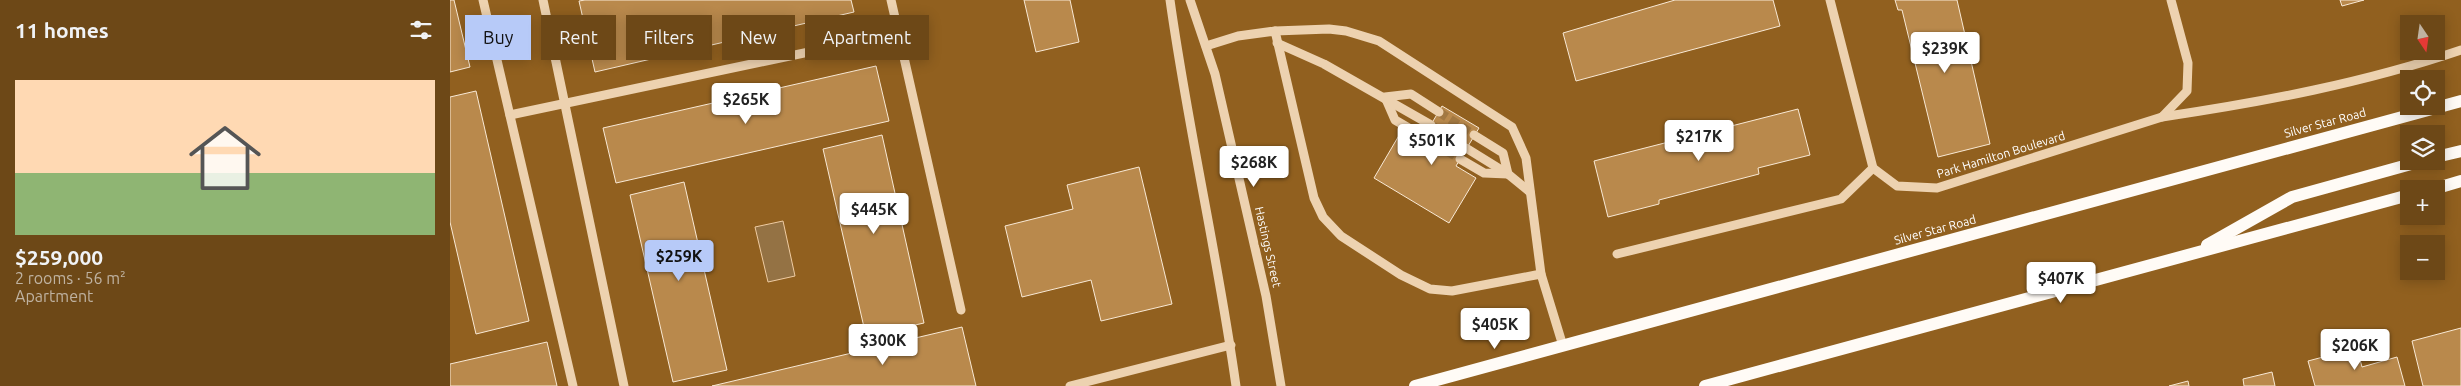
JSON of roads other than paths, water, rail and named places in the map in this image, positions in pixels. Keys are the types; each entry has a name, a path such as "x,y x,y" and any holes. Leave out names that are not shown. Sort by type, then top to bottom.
{"main road":[{"name":"Silver Star Road","path":"1415,386 2461,101"},
{"path":"2445,155 2461,151"},
{"path":"2192,254 2292,196 2400,167"},
{"path":"2445,186 2461,181"},
{"path":"1705,386 2400,198"}],"street":[{"path":"483,0 573,386"},
{"path":"542,0 566,102 624,386"},
{"path":"892,0 896,15"},
{"path":"1170,0 1180,70 1224,301 1236,386"},
{"name":"Hastings Street","path":"1190,0 1215,74 1266,296 1281,386"},
{"path":"1617,254 1841,199 1873,168 1830,0"},
{"name":"Park Hamilton Boulevard","path":"2162,117 2187,91 2188,63 2171,0"},
{"path":"1206,46 1238,36 1275,31 1328,29 1346,31 1380,41 1512,127 1526,158 1541,274 1563,346"},
{"path":"1275,31 1314,198 1323,217 1333,229 1401,275 1430,289 1452,291 1541,274"},
{"path":"1278,43 1324,64 1385,97 1431,125"},
{"name":"Park Hamilton Boulevard","path":"1873,168 1897,186 1937,188 2162,117 2234,106 2339,84 2461,50"},
{"path":"510,115 805,53"},
{"path":"906,60 961,310"},
{"path":"1385,97 1411,94 1439,112"},
{"path":"1385,97 1395,120 1424,137"},
{"path":"1474,135 1503,153 1508,174"},
{"path":"1466,148 1508,174 1530,192"},
{"path":"1460,159 1484,173 1508,174"},
{"path":"1070,386 1230,345"}],"tunnel":[{"path":"1439,112 1474,135"},
{"path":"1431,125 1466,148"},
{"path":"1424,137 1460,159"}]}
